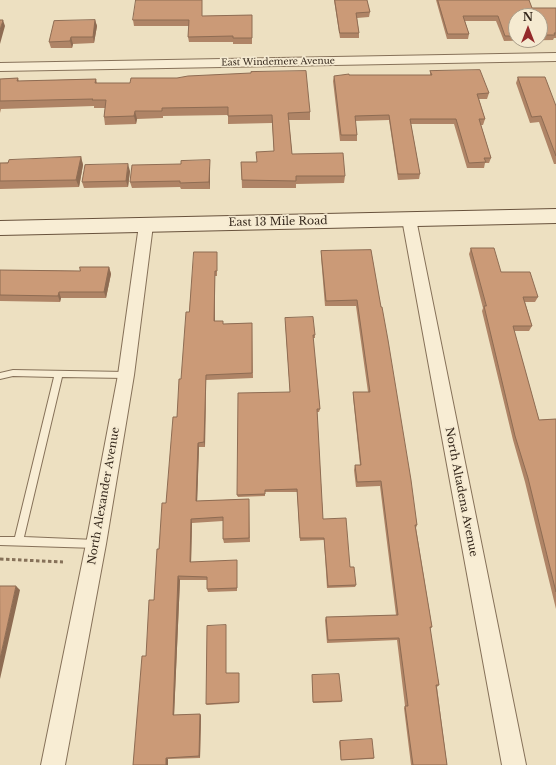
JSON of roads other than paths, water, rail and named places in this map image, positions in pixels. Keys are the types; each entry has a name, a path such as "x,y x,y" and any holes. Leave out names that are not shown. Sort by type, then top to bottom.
{"main road":[{"name":"East 13 Mile Road","path":"0,228 556,216"}],"street":[{"name":"East Windemere Avenue","path":"0,67 556,57"},
{"name":"North Altadena Avenue","path":"409,219 514,765"},
{"name":"North Alexander Avenue","path":"53,765 96,544 126,376 146,225"}],"lane":[{"path":"0,376 13,373 126,376"},
{"path":"18,542 59,374"},
{"path":"0,541 96,544"}]}
